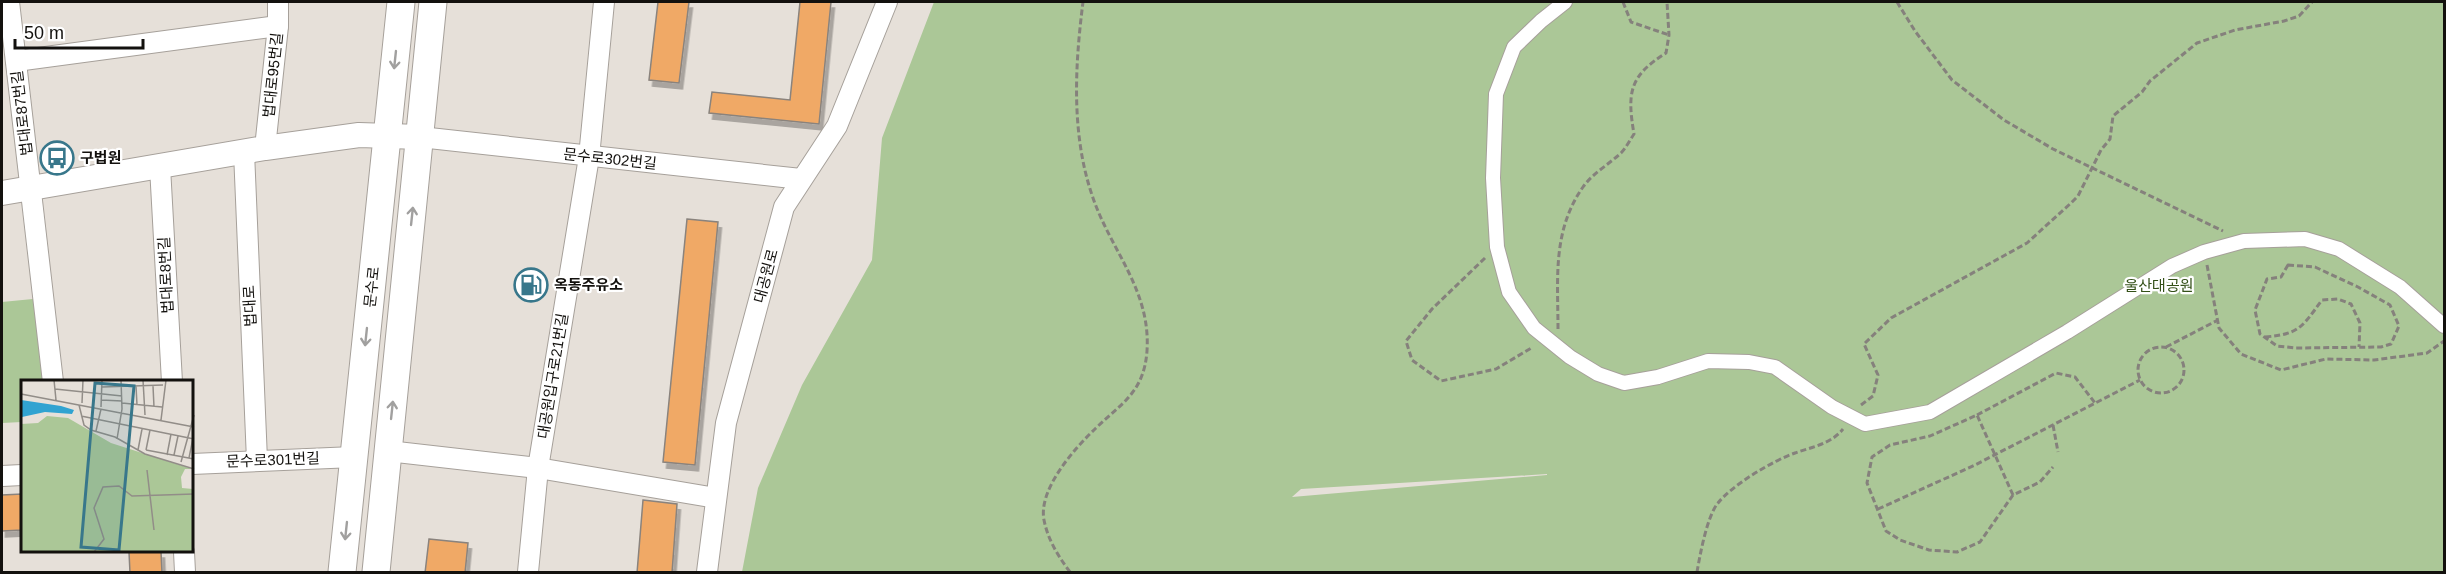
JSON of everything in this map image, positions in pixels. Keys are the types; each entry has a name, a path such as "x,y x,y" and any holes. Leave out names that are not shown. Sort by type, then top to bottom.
{"main road":[{"name":"문수로","path":"342,573 401,2"},
{"path":"375,573 434,2"}],"street":[{"name":"법대로87번길","path":"9,2 31,189"},
{"name":"법대로95번길","path":"254,150 278,26 278,2"},
{"name":"대공원입구로21번길","path":"528,573 538,468 589,157 604,2"},
{"name":"대공원로","path":"707,573 726,423 784,207 837,126 887,2"},
{"path":"1565,2 1514,47 1496,94 1493,178 1497,247 1509,292 1534,328 1570,357 1598,374 1624,383 1658,377 1708,361 1749,362 1775,367 1832,407 1865,424 1930,412 2067,332 2172,266 2204,252 2244,241 2305,239 2338,249 2400,287 2445,327"},
{"path":"16,61 278,26"},
{"path":"2,193 254,150 359,135 420,137"},
{"name":"문수로302번길","path":"420,137 801,179"},
{"name":"법대로","path":"254,150 257,460"},
{"name":"법대로8번길","path":"160,167 172,380"},
{"path":"31,189 53,380"},
{"path":"388,451 538,468 716,498"},
{"name":"문수로301번길","path":"194,464 354,457"},
{"path":"2,476 21,475"},
{"path":"184,553 185,573"}],"path":[{"path":"1070,573 1054,549 1044,518 1052,483 1067,459 1096,428 1124,405 1136,388 1147,350 1140,293 1107,233 1091,194 1081,151 1075,91 1083,2"},
{"path":"1623,2 1631,22 1669,35"},
{"path":"1497,247 1432,309 1406,341 1412,360 1442,381 1496,369 1552,342 1557,256 1567,217 1583,187 1600,169 1622,152 1634,134 1629,103 1634,87 1647,65 1666,53 1669,35 1666,2"},
{"path":"1897,2 1915,32 1952,80 2004,120 2053,149 2244,241"},
{"path":"1697,573 1702,544 1718,503 1754,474 1794,453 1814,448 1837,436 1856,410 1873,396 1878,375 1864,344 1891,318 2027,243 2078,196 2091,167 2110,139 2113,116 2142,92 2150,81 2197,43 2235,30 2299,16 2312,2"},
{"path":"2204,252 2219,328 2241,354 2281,370 2326,359 2374,360 2427,353 2445,341"},
{"path":"2288,265 2315,267 2358,287 2390,305 2399,326 2391,344 2381,347 2296,348 2277,346 2264,337 2260,334 2255,310 2267,279 2281,277 2288,265"},
{"path":"2264,337 2280,336 2301,328 2322,300 2338,299 2351,304 2360,323 2359,347"},
{"path":"2166,348 2218,320"},
{"path":"2166,348 2174,351 2181,360 2184,371 2180,383 2171,391 2159,393 2148,389 2140,380 2138,368 2141,357 2151,349 2166,348"},
{"path":"2053,467 2040,482 2013,495 1980,542 1957,552 1929,550 1900,540 1886,531 1867,483 1872,457 1890,446 1930,436 1977,415 2056,373 2075,377 2095,403"},
{"path":"1878,510 2140,380"},
{"path":"1977,415 2013,495"},
{"path":"2053,425 2058,452"}],"green space":[{"name":"울산대공원","path":"934,2 2444,2 2444,572 742,572 758,488 802,385 872,260 882,138","holes":["1547,475 1292,497 1301,489"]},
{"path":"43,298 53,380 21,380 21,422 2,423 2,302"}],"building":[{"path":"658,2 689,2 679,83 649,80"},
{"path":"800,2 831,2 819,124 709,113 712,92 790,100"},
{"path":"687,219 718,222 695,465 663,462"},
{"path":"21,494 21,530 2,531 2,495"},
{"path":"643,500 677,504 672,573 637,573"},
{"path":"429,539 468,543 465,573 425,573"},
{"path":"129,553 161,553 162,573 130,573"}],"place":[{"name":"구법원","path":"57,158"},
{"name":"옥동주유소","path":"531,285"}]}
